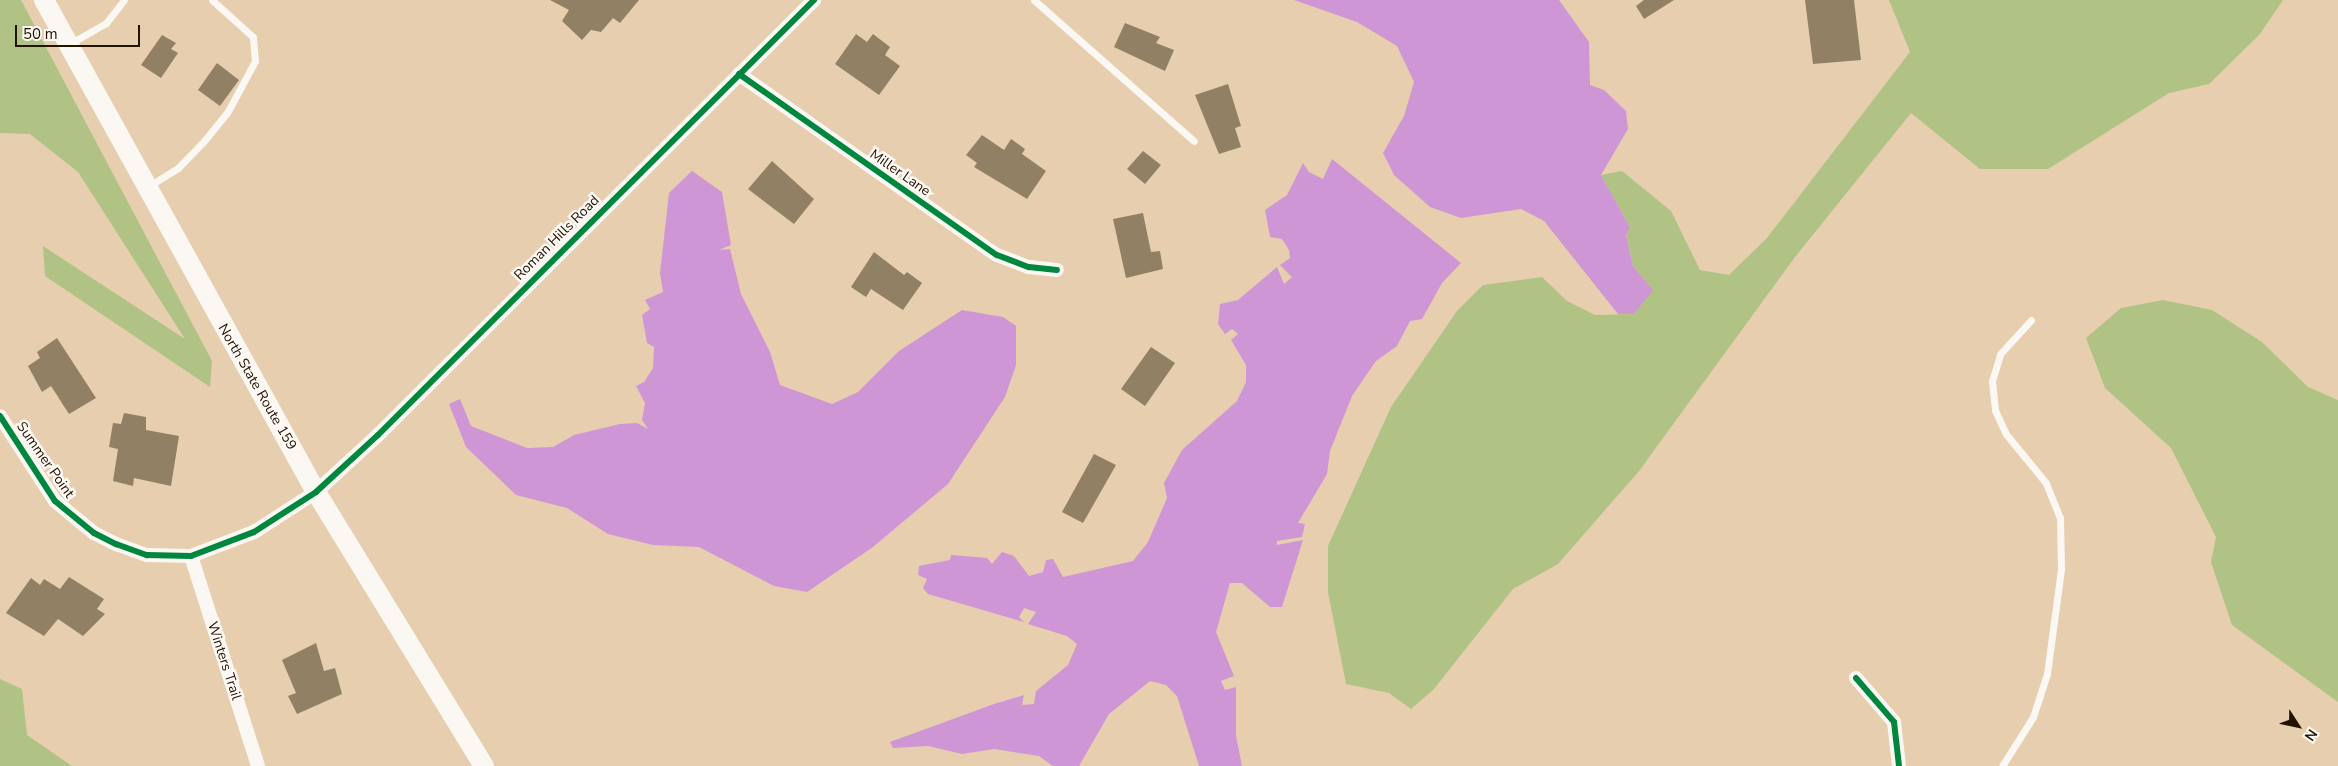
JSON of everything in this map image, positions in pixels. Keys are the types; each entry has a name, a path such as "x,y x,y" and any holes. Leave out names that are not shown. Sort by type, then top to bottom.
{"main road":[{"name":"North State Route 159","path":"44,0 144,189 316,492 484,766"}],"street":[{"name":"Roman Hills Road","path":"316,492 814,0"},
{"name":"Miller Lane","path":"739,74 998,255 1029,267 1057,270"},
{"name":"Summer Point","path":"0,416 55,501 80,523 116,544 147,555 191,556 254,532 316,492"},
{"name":"Winters Trail","path":"191,556 258,766"},
{"path":"1856,678 1894,722 1899,766"}],"lane":[{"path":"67,44 106,24 124,0"},
{"path":"144,189 178,168 204,141 227,113 255,61 253,37 212,0"},
{"path":"1034,0 1194,141"},
{"path":"2002,766 2033,717 2047,674 2060,569 2060,518 2046,483 2006,434 1995,410 1992,381 2000,354 2031,320"}],"green space":[{"path":"0,0 21,0 212,361 210,387 45,276 43,246 185,339 78,172 30,134 0,133"},
{"path":"1889,0 2283,0 2260,34 2209,84 2169,93 2048,169 1980,169 1911,113 1795,257 1639,471 1558,564 1513,589 1434,689 1411,709 1389,693 1346,684 1328,592 1328,546 1391,407 1457,311 1483,285 1542,277 1567,301 1595,315 1634,314 1652,289 1633,266 1626,234 1630,227 1601,175 1622,171 1671,211 1700,270 1729,275 1767,238 1910,52"},
{"path":"2163,300 2212,310 2262,342 2308,387 2338,400 2338,702 2232,625 2211,562 2216,537 2171,448 2105,388 2086,338 2121,308"},
{"path":"0,679 22,689 27,735 72,766 0,766"}],"shaded area":[{"path":"1294,0 1559,0 1589,42 1590,85 1604,90 1626,111 1628,129 1601,175 1630,227 1626,235 1633,266 1653,290 1634,314 1618,314 1544,221 1521,209 1461,218 1430,207 1394,175 1383,153 1404,116 1414,82 1397,46 1357,22"},
{"path":"1332,159 1461,263 1442,283 1422,319 1410,321 1397,346 1376,361 1352,396 1330,451 1327,474 1298,523 1305,524 1302,537 1277,541 1277,545 1303,540 1282,607 1270,607 1242,583 1230,583 1216,632 1234,676 1221,681 1225,690 1236,687 1236,736 1242,766 1199,766 1177,696 1166,685 1150,681 1109,714 1079,766 1053,766 1039,756 994,749 962,754 928,746 893,748 890,742 994,704 1024,695 1022,705 1034,704 1036,691 1068,665 1077,644 1067,636 1028,624 1036,612 1024,608 1019,617 1024,622 928,594 923,588 927,579 918,575 919,566 950,560 951,555 987,558 992,564 1002,552 1014,556 1029,576 1043,572 1046,560 1053,559 1063,577 1133,561 1148,542 1167,498 1164,483 1182,450 1237,401 1246,382 1246,365 1231,340 1238,334 1232,329 1225,334 1218,324 1220,304 1238,300 1277,267 1284,284 1292,277 1280,265 1290,258 1289,250 1282,239 1270,237 1265,210 1287,195 1303,163 1309,172 1323,179"},
{"path":"692,171 722,192 731,245 719,250 730,249 741,294 770,352 780,385 832,404 858,392 899,351 962,310 1003,317 1016,326 1016,365 1005,397 948,484 873,547 807,592 774,586 699,547 653,545 608,534 567,508 516,495 466,447 449,404 460,399 471,426 527,448 553,447 574,435 620,424 637,423 648,429 642,420 645,403 636,386 644,382 653,368 654,347 647,343 642,315 650,309 645,300 663,292 660,273 669,193"}],"building":[{"path":"550,0 639,0 620,23 613,18 601,32 591,30 582,40 562,21 569,10"},
{"path":"1644,0 1674,0 1644,19 1636,6"},
{"path":"1805,0 1854,0 1861,60 1813,64"},
{"path":"1125,23 1160,37 1156,43 1174,50 1165,71 1114,47"},
{"path":"856,34 867,42 873,34 890,47 885,55 900,66 879,95 835,64"},
{"path":"162,35 176,43 171,49 178,53 161,78 141,65"},
{"path":"217,63 239,80 220,106 198,90"},
{"path":"1228,84 1241,126 1235,128 1241,147 1219,154 1195,95"},
{"path":"982,135 1004,150 1011,139 1025,149 1022,154 1046,171 1027,199 974,167 977,163 966,155"},
{"path":"1143,151 1161,165 1145,184 1127,169"},
{"path":"772,161 814,199 794,224 748,189"},
{"path":"1143,213 1151,252 1160,251 1163,269 1126,278 1113,219"},
{"path":"874,252 904,275 907,272 922,283 903,310 871,289 866,297 851,287"},
{"path":"57,338 96,398 69,414 51,386 42,392 28,366 40,358 37,352"},
{"path":"1151,347 1175,363 1145,406 1121,389"},
{"path":"124,413 146,417 146,430 179,436 171,486 134,478 133,486 113,481 118,449 109,447 113,423 121,424"},
{"path":"1094,454 1116,465 1083,523 1062,512"},
{"path":"69,577 104,599 97,609 105,614 83,636 58,619 44,636 6,613 31,578 40,585 44,579 60,589"},
{"path":"316,643 324,671 335,668 342,694 297,714 288,696 296,693 282,660"}],"cycle path":[{"path":"0,416 55,501 94,533 116,544 147,555 191,556 254,532 316,492 378,435 814,0"},
{"path":"739,74 997,255 1029,267 1057,270"},
{"path":"1856,678 1894,722 1899,766"}]}
